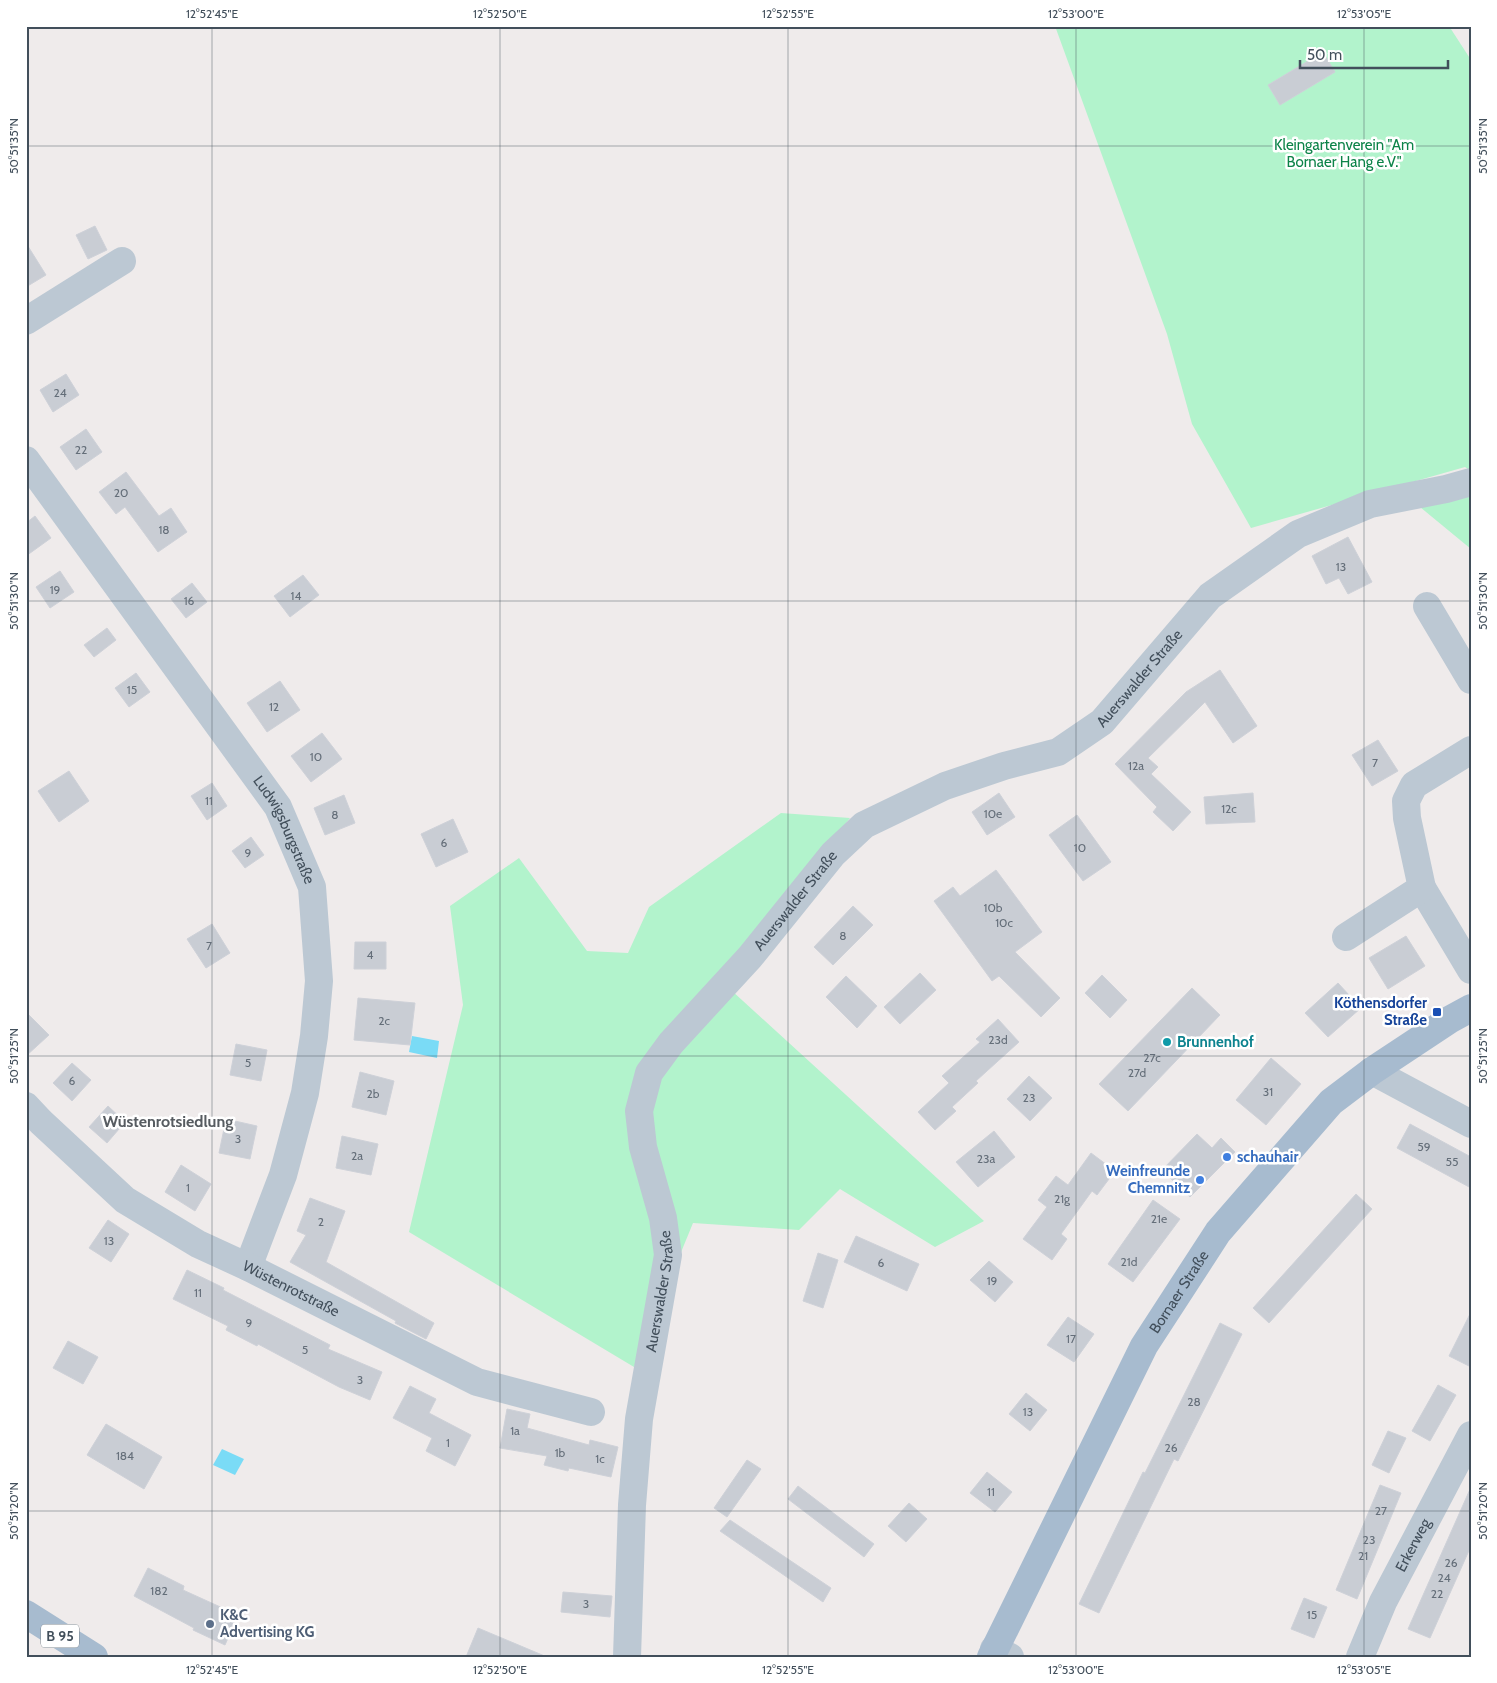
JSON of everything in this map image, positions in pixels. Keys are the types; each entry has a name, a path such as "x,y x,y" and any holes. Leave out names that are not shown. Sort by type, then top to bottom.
{"main road":[{"name":"Bornaer Straße","path":"998,1654 1144,1346 1218,1232 1331,1102 1372,1070 1449,1020 1471,1008"},
{"name":"B 95","path":"26,1614 94,1657"}],"street":[{"path":"26,322 122,261"},
{"name":"Ludwigsburgstraße","path":"26,460 278,807 312,887 319,981 305,1093 284,1175 248,1267"},
{"name":"Auerswalder Straße","path":"627,1657 632,1505 639,1419 668,1255 663,1218 643,1146 639,1112 649,1073 671,1043 750,957 833,854 864,826 945,786 1004,766 1058,752 1102,722 1210,596 1298,534 1370,504 1446,489 1471,482"},
{"path":"1427,606 1471,680"},
{"path":"1471,750 1414,784 1406,801 1407,818 1422,888 1471,970"},
{"path":"1346,936 1422,888"},
{"path":"1372,1070 1471,1124"},
{"name":"Wüstenrotstraße","path":"26,1106 125,1200 198,1244 248,1267 477,1382 591,1412"},
{"name":"Erkerweg","path":"1360,1657 1383,1602 1471,1435"}],"green space":[{"name":"Kleingartenverein \"Am Bornaer Hang e.V.\"","path":"1055,26 1449,26 1471,60 1471,471 1465,467 1251,528 1192,424 1167,334"},
{"path":"1471,484 1471,549 1420,507"},
{"path":"781,813 850,818 720,980 984,1221 935,1247 840,1189 799,1230 693,1223 634,1367 409,1232 463,1005 450,906 519,858 587,951 628,953 649,907"}],"water":[{"path":"412,1036 439,1041 437,1058 409,1052"},
{"path":"222,1449 244,1459 235,1475 213,1465"}],"building":[{"path":"1323,52 1335,72 1280,105 1268,85"},
{"path":"95,226 107,250 88,259 76,235"},
{"path":"26,243 46,275 26,287"},
{"path":"66,374 79,395 53,412 40,390"},
{"path":"86,429 102,452 76,470 60,447"},
{"path":"126,472 159,516 171,508 187,532 158,552 125,507 116,514 99,492"},
{"path":"35,516 51,538 26,556 26,523"},
{"path":"1348,537 1372,582 1348,594 1339,578 1326,584 1312,556"},
{"path":"60,571 74,592 50,608 36,587"},
{"path":"303,575 319,595 290,617 274,596"},
{"path":"192,583 207,602 186,618 171,599"},
{"path":"107,628 116,640 94,657 84,645"},
{"path":"1220,670 1257,726 1233,743 1205,702 1148,758 1158,767 1151,774 1191,812 1173,831 1153,812 1157,807 1115,764 1186,692"},
{"path":"136,673 150,692 129,707 115,688"},
{"path":"280,681 300,710 267,732 247,703"},
{"path":"322,733 342,759 311,782 291,756"},
{"path":"1378,740 1398,771 1372,786 1352,755"},
{"path":"69,771 89,801 59,822 38,791"},
{"path":"212,783 227,806 207,820 191,796"},
{"path":"999,793 1015,817 987,835 972,812"},
{"path":"1253,793 1255,822 1206,824 1204,797"},
{"path":"344,795 355,823 325,835 314,808"},
{"path":"1077,815 1111,862 1083,881 1049,835"},
{"path":"453,819 468,852 436,867 421,834"},
{"path":"251,837 264,855 245,868 232,851"},
{"path":"996,870 1042,932 1015,952 1060,998 1041,1017 999,976 992,981 934,901 953,887 960,896"},
{"path":"853,906 873,925 833,965 814,947"},
{"path":"212,924 230,953 206,968 187,939"},
{"path":"1406,936 1425,966 1388,989 1369,958"},
{"path":"355,942 386,942 386,969 354,969"},
{"path":"920,973 936,990 900,1024 884,1007"},
{"path":"1102,975 1127,1000 1110,1018 1085,993"},
{"path":"846,976 877,1006 857,1028 826,997"},
{"path":"1338,983 1361,1008 1328,1037 1305,1013"},
{"path":"1192,988 1220,1015 1128,1111 1099,1084"},
{"path":"358,998 415,1003 410,1045 354,1040"},
{"path":"26,1012 49,1035 26,1056"},
{"path":"998,1019 1019,1042 976,1081 978,1083 952,1107 956,1111 935,1130 918,1112 949,1083 942,1076 980,1042 976,1039"},
{"path":"236,1044 267,1050 261,1081 230,1075"},
{"path":"1271,1058 1301,1084 1266,1125 1236,1100"},
{"path":"72,1063 91,1080 72,1101 53,1083"},
{"path":"360,1072 394,1081 386,1115 352,1107"},
{"path":"1029,1076 1052,1098 1030,1121 1007,1099"},
{"path":"108,1106 125,1122 107,1143 89,1127"},
{"path":"226,1119 257,1126 250,1159 219,1153"},
{"path":"1410,1124 1471,1157 1471,1188 1397,1148"},
{"path":"994,1131 1015,1157 978,1187 956,1162"},
{"path":"1197,1134 1212,1148 1221,1138 1235,1152 1190,1197 1162,1170"},
{"path":"342,1136 378,1144 371,1175 336,1168"},
{"path":"1091,1153 1115,1171 1097,1195 1092,1191 1061,1234 1067,1239 1052,1260 1023,1239 1047,1207 1038,1200 1056,1176 1068,1185"},
{"path":"181,1165 211,1184 195,1211 165,1192"},
{"path":"1356,1194 1372,1209 1269,1323 1253,1308"},
{"path":"310,1198 345,1211 326,1262 434,1323 426,1339 290,1262 306,1235 297,1231"},
{"path":"1153,1200 1180,1219 1133,1282 1108,1264"},
{"path":"108,1220 129,1234 111,1262 89,1248"},
{"path":"856,1236 919,1264 907,1291 844,1262"},
{"path":"818,1253 838,1260 823,1308 803,1301"},
{"path":"989,1261 1013,1282 995,1302 970,1280"},
{"path":"187,1270 330,1345 328,1349 382,1372 370,1400 339,1387 258,1344 257,1346 226,1330 228,1326 173,1299"},
{"path":"1471,1312 1471,1367 1449,1356"},
{"path":"1068,1317 1094,1334 1074,1362 1047,1345"},
{"path":"1220,1323 1242,1334 1178,1461 1174,1459 1099,1613 1079,1604 1143,1472 1145,1473"},
{"path":"68,1341 98,1357 83,1384 53,1368"},
{"path":"1438,1385 1456,1395 1430,1441 1412,1431"},
{"path":"410,1386 436,1399 429,1413 471,1435 455,1466 426,1451 432,1438 393,1418"},
{"path":"1026,1393 1047,1410 1030,1431 1009,1414"},
{"path":"507,1409 530,1414 527,1428 589,1445 590,1440 618,1447 611,1477 569,1468 568,1471 544,1465 547,1456 500,1448"},
{"path":"106,1424 162,1457 144,1489 87,1455"},
{"path":"1388,1431 1406,1438 1389,1473 1372,1465"},
{"path":"747,1460 761,1469 727,1517 714,1508"},
{"path":"987,1472 1012,1492 995,1512 970,1493"},
{"path":"1380,1485 1401,1493 1357,1599 1336,1590"},
{"path":"798,1486 874,1544 864,1557 788,1499"},
{"path":"1471,1487 1471,1546 1430,1638 1408,1629"},
{"path":"909,1503 927,1519 906,1542 888,1526"},
{"path":"730,1520 831,1588 823,1602 720,1531"},
{"path":"148,1568 184,1586 183,1590 238,1615 225,1645 193,1630 194,1628 134,1596"},
{"path":"563,1592 612,1596 610,1617 561,1612"},
{"path":"1304,1598 1327,1607 1314,1638 1291,1629"},
{"path":"478,1628 547,1657 466,1657"}],"place":[{"name":"Köthensdorfer Straße","path":"1437,1012"},
{"name":"Brunnenhof","path":"1167,1042"},
{"name":"schauhair","path":"1227,1157"},
{"name":"Weinfreunde Chemnitz","path":"1200,1180"},
{"name":"K&C Advertising KG","path":"210,1624"}],"district":[{"name":"Wüstenrotsiedlung","path":"168,1121"}]}
